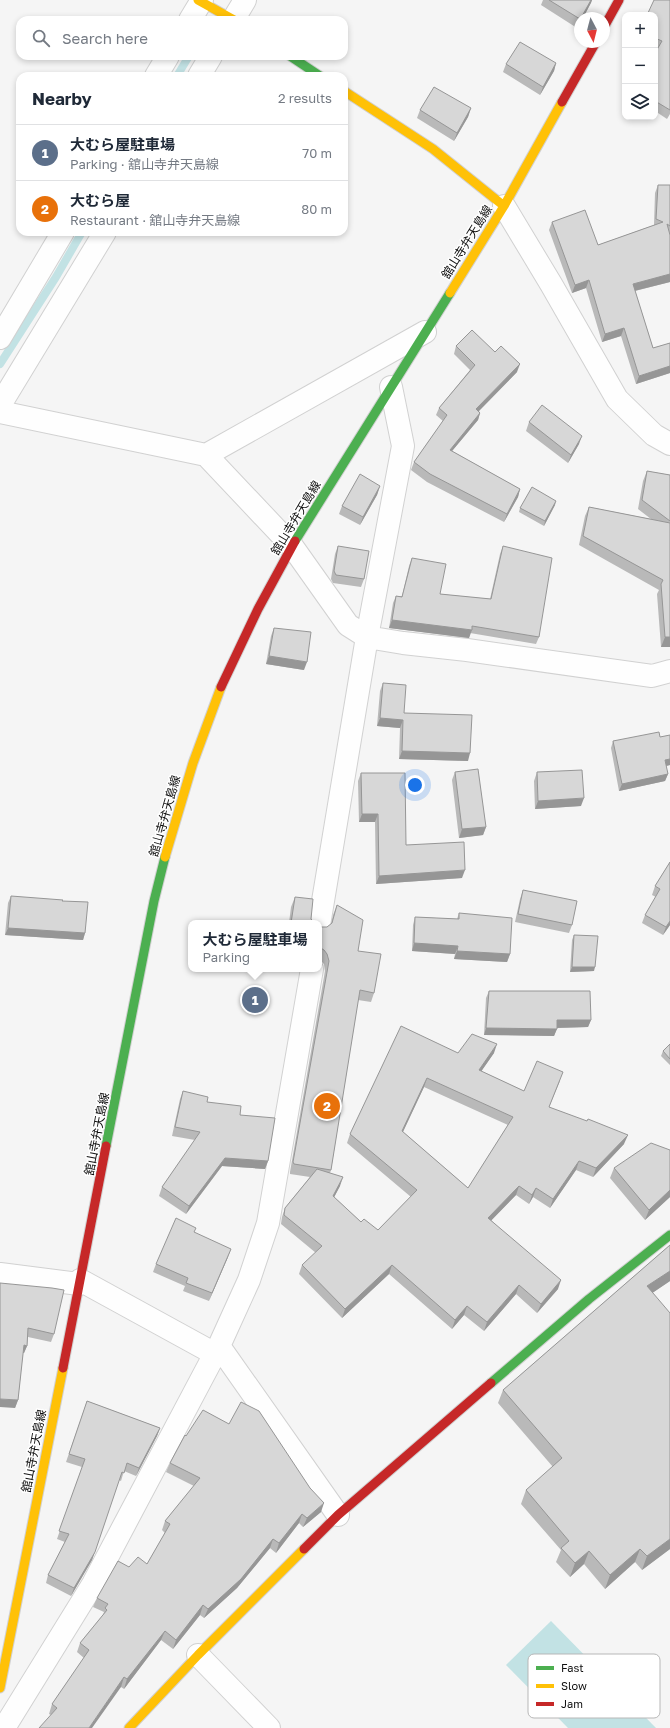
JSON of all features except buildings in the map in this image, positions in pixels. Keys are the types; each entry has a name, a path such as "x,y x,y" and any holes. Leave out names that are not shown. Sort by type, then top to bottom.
{"main road":[{"path":"610,16 619,0"},
{"path":"200,5 224,16"},
{"name":"舘山寺弁天島線","path":"0,1688 154,901 169,839 187,778 233,659 258,608 292,546 504,206 593,48"},
{"path":"296,60 314,72"},
{"path":"348,94 434,149 504,206"},
{"path":"129,1728 198,1654 338,1515 589,1299 670,1235"},
{"path":"0,1625 11,1630"}],"street":[{"path":"233,16 245,0"},
{"path":"158,72 166,60"},
{"path":"201,72 209,60"},
{"path":"504,206 617,399 654,435 670,444"},
{"path":"0,338 61,236"},
{"path":"0,404 102,236"},
{"path":"206,455 425,332"},
{"path":"320,920 367,637 403,446 391,387"},
{"path":"0,412 206,455 292,546 348,625 367,637 403,644 467,650 652,676 670,671"},
{"path":"4,1728 93,1584 217,1350 249,1280 268,1223 311,972"},
{"path":"0,1274 80,1282 217,1350 338,1515"},
{"path":"198,1654 269,1728"}],"water":[{"path":"551,1621 583,1654 528,1654 528,1687 506,1665"},
{"path":"558,1718 646,1718 656,1728 568,1728"}],"waterway":[{"path":"179,72 187,60"},
{"path":"0,364 56,277 80,236"}],"traffic: fast":[{"path":"296,60 314,72"},
{"path":"295,541 450,293"},
{"path":"106,1146 154,901 165,857"},
{"path":"491,1383 589,1299 670,1235"}],"traffic: slow":[{"path":"198,0 227,16"},
{"path":"348,94 433,149 504,206"},
{"path":"450,293 504,206 562,102"},
{"path":"165,857 193,763 221,687"},
{"path":"0,1688 63,1368"},
{"path":"129,1728 198,1655 304,1549"}],"traffic: jam":[{"path":"610,16 619,0"},
{"path":"562,102 593,48"},
{"path":"221,687 258,609 295,541"},
{"path":"63,1368 106,1146"},
{"path":"304,1549 338,1515 491,1383"}],"place":[{"name":"大むら屋駐車場","path":"255,1000"},
{"name":"大むら屋","path":"327,1106"}]}
